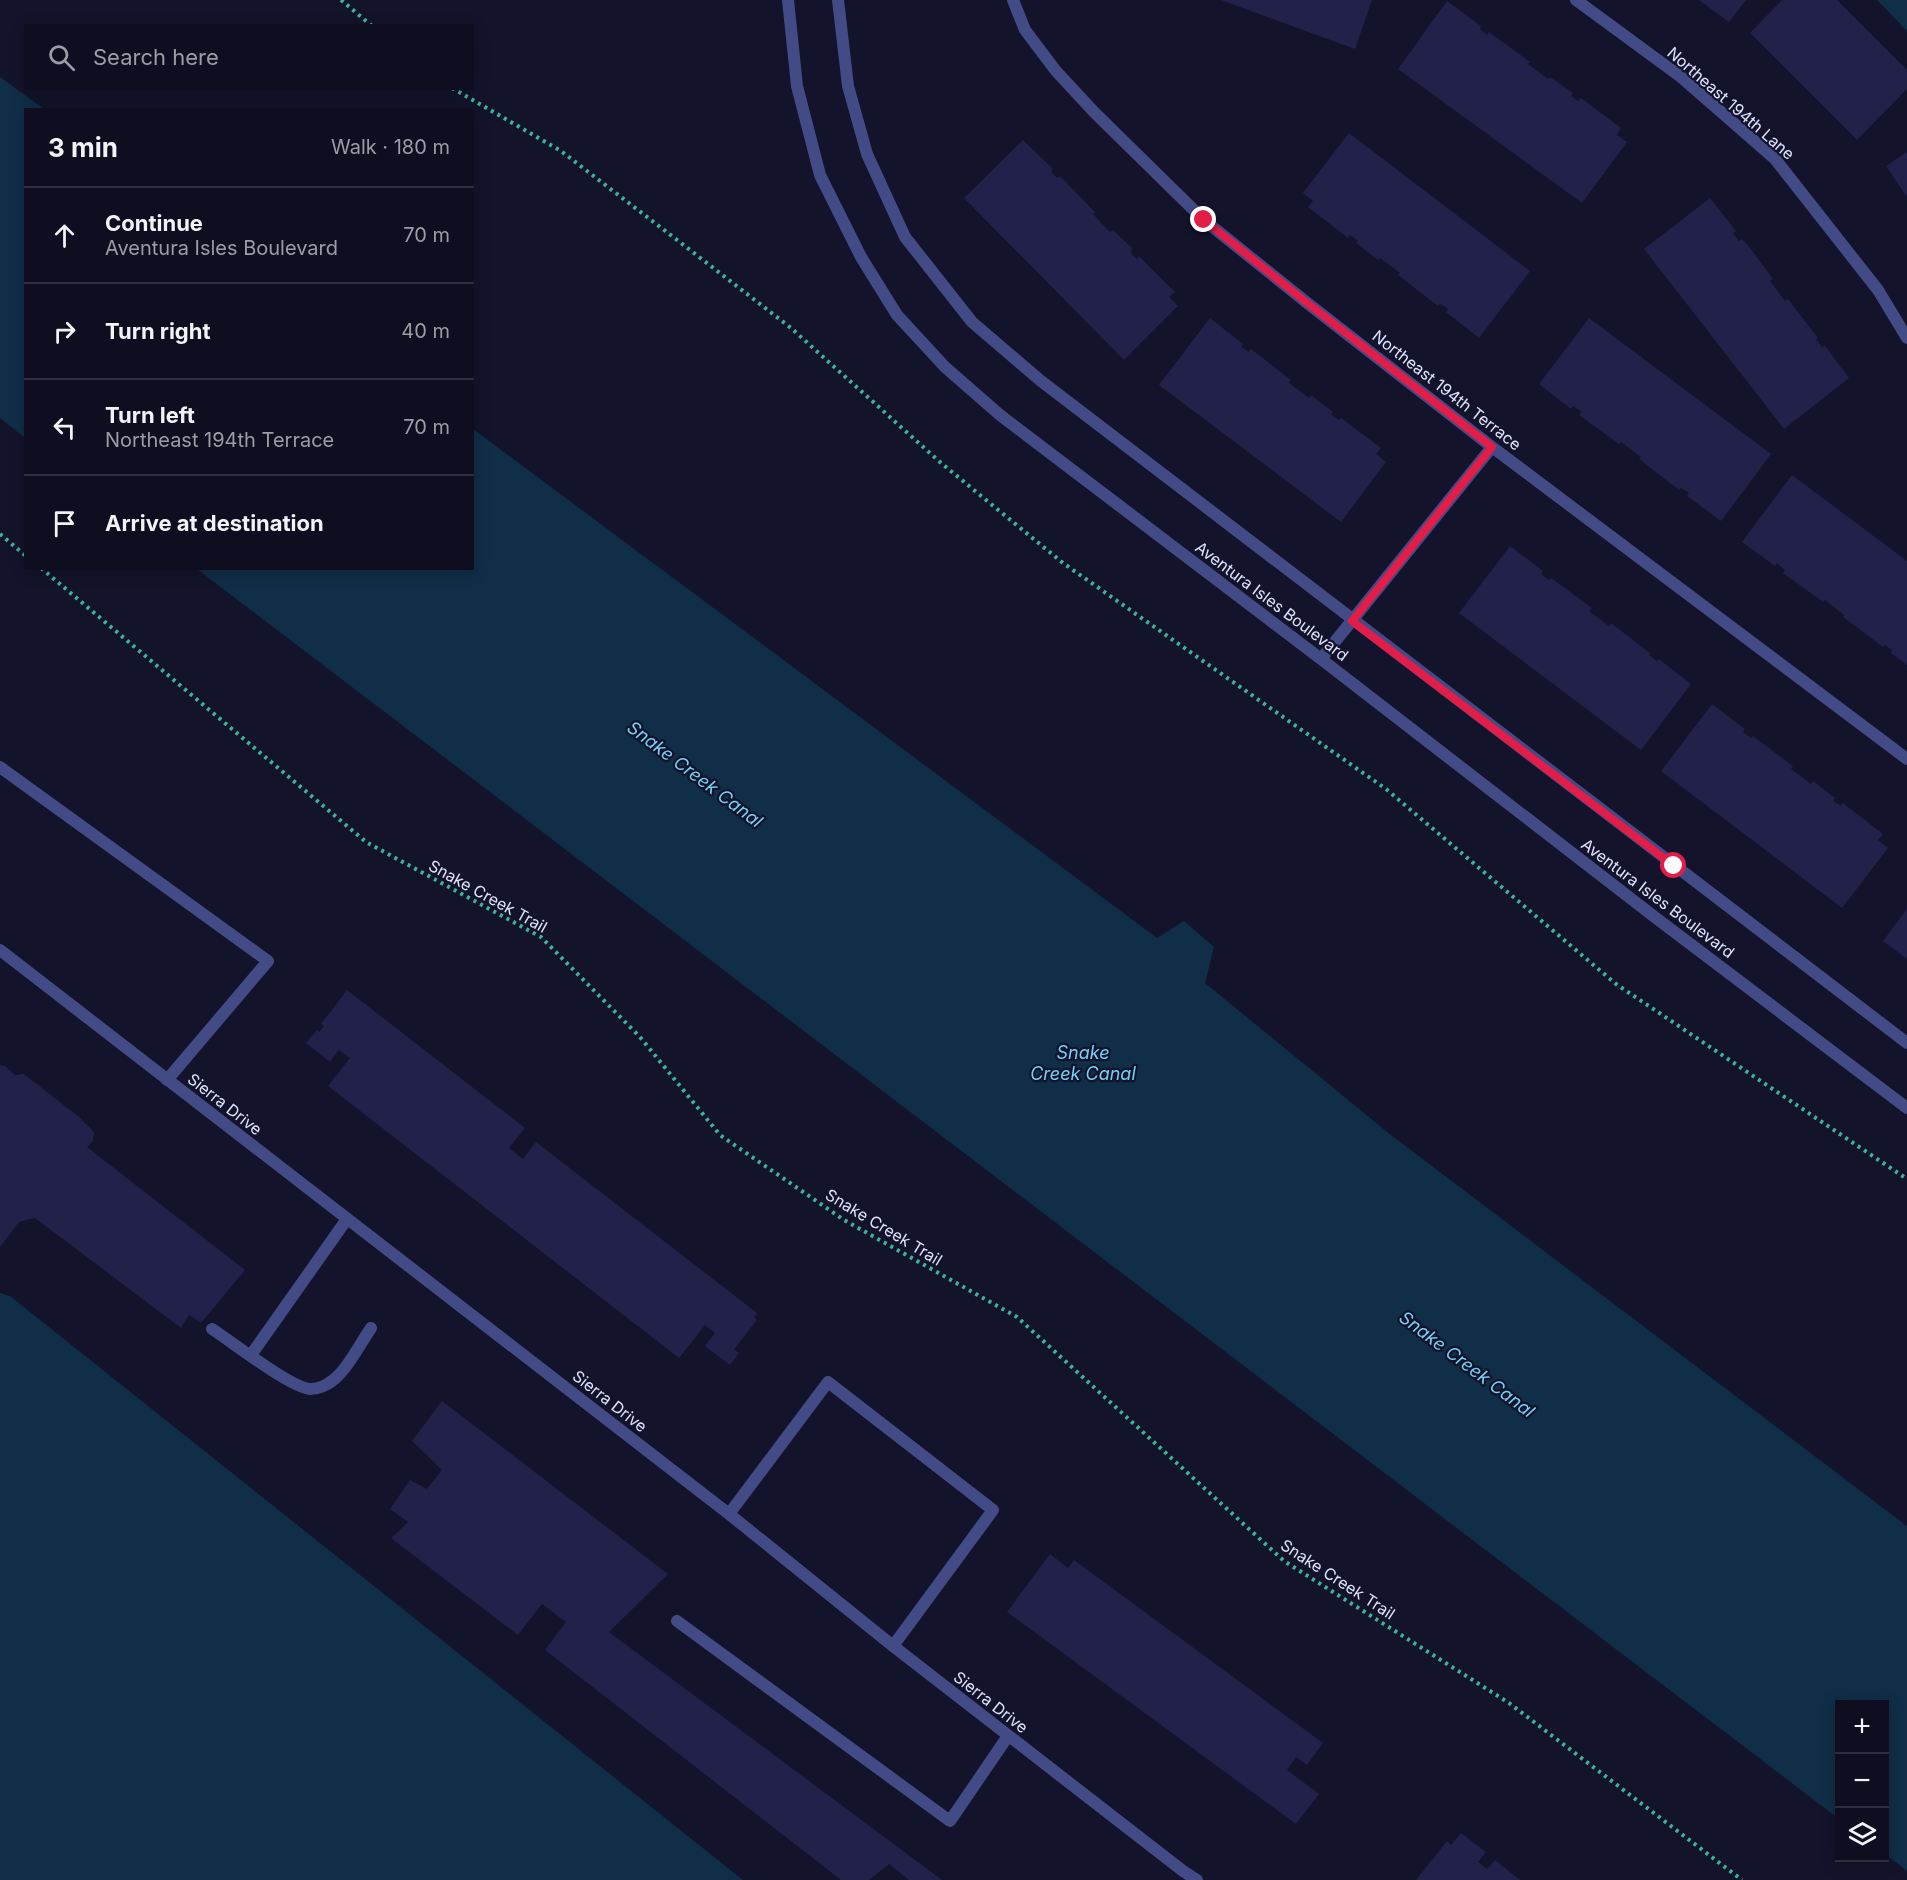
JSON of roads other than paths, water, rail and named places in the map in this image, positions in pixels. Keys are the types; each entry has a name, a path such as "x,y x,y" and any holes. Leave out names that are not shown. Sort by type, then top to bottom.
{"street":[{"name":"Aventura Isles Boulevard","path":"788,0 797,86 820,175 861,257 897,315 945,367 1000,415 1907,1108"},
{"name":"Aventura Isles Boulevard","path":"838,0 848,86 867,154 904,237 972,322 1041,381 1352,621 1907,1043"},
{"name":"Northeast 194th Terrace","path":"1013,0 1025,30 1056,71 1094,112 1199,215 1492,447 1907,759"},
{"name":"Northeast 194th Lane","path":"1576,0 1681,77 1775,159 1878,290 1907,338"},
{"path":"1321,659 1492,447"},
{"path":"0,767 268,961 166,1080"},
{"name":"Sierra Drive","path":"0,950 729,1514 1182,1876 1197,1880"},
{"path":"251,1355 347,1219"},
{"path":"212,1329 278,1374 310,1389 325,1385 339,1375 371,1328"},
{"path":"729,1514 828,1382 993,1510 893,1646"},
{"path":"677,1621 950,1821 1008,1736"}],"water":[{"path":"1877,0 1907,0 1907,31"},
{"path":"0,77 43,108 24,108 24,437 0,418"},
{"name":"Snake Creek Canal","path":"474,430 1157,938 1184,921 1214,947 1205,983 1391,1135 1907,1526 1907,1871 1889,1857 1889,1700 1835,1700 1835,1816 198,570 474,570"},
{"path":"0,1293 10,1296 743,1880 0,1880"}]}
